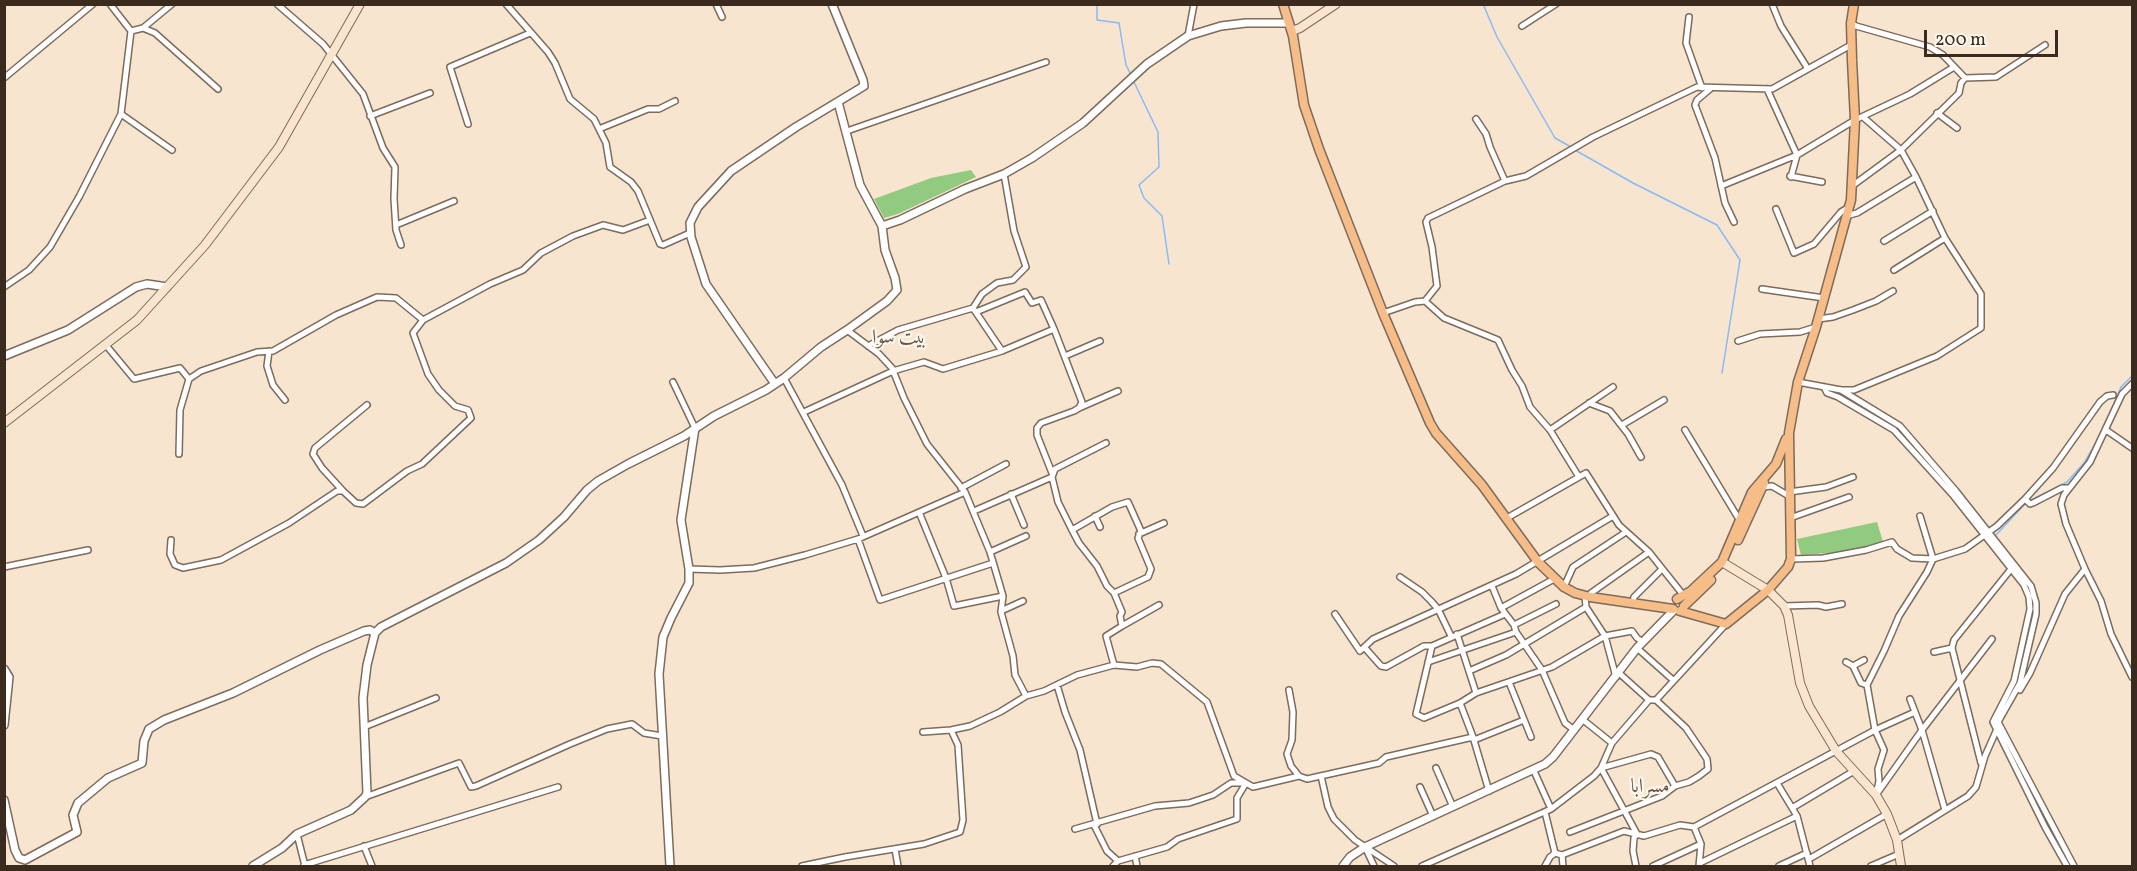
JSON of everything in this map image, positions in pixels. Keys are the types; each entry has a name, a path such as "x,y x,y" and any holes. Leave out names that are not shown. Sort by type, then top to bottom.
{"main road":[{"path":"4,423 137,320 205,245 279,147 360,4"},
{"path":"1283,4 1290,27 1304,105 1383,313 1430,423 1436,434 1482,485 1554,579 1564,587 1587,596 1678,609 1726,624 1768,590 1788,567 1791,560 1789,433"},
{"path":"1290,27 1300,28 1336,4"},
{"path":"1678,609 1724,563 1761,488 1781,454 1789,433 1798,382 1848,212 1852,186 1859,119 1851,45 1854,4"},
{"path":"1678,609 1672,603 1724,563 1752,492 1768,475"},
{"path":"1724,563 1768,590 1784,606 1788,615 1800,683 1814,715 1836,751 1876,795 1887,814 1897,840 1900,867"}],"street":[{"path":"6,74 93,4"},
{"path":"4,287 29,270 50,247 79,197 121,114 131,31 110,4"},
{"path":"131,31 143,28 172,4"},
{"path":"277,4 323,44 363,94 383,148 395,167 394,199 396,225 401,245"},
{"path":"506,4 548,52 555,63 566,94 590,114 600,129 606,143 610,167 631,182 638,191 660,244 663,246 690,233"},
{"path":"716,4 722,17"},
{"path":"775,384 771,372 728,308 715,297 703,279 690,233 690,223 694,213 731,171 796,127 862,89 864,84 832,4"},
{"path":"1188,36 1194,4"},
{"path":"1522,26 1556,4"},
{"path":"1772,4 1781,26 1808,69"},
{"path":"1689,17 1686,43 1702,88"},
{"path":"882,225 900,220 965,189 1004,174 1032,158 1076,128 1147,64 1188,36 1221,26 1246,23 1290,27"},
{"path":"1851,23 1930,46 1943,55 1965,78 1996,77 2045,45"},
{"path":"143,28 155,33 218,89"},
{"path":"468,124 450,67 530,33"},
{"path":"1383,313 1414,302 1425,301 1437,286 1426,222 1428,218 1505,181 1526,176 1593,137 1697,87 1772,89 1851,45"},
{"path":"847,131 1046,62"},
{"path":"1721,186 1797,155 1859,119 1910,94 1954,67"},
{"path":"1852,186 1901,150 1959,93 1961,83 1965,78"},
{"path":"1712,88 1697,100 1695,105 1715,158 1725,203 1734,222"},
{"path":"1767,89 1797,155 1790,177 1822,182"},
{"path":"370,116 430,93"},
{"path":"600,129 648,109 659,109 675,101"},
{"path":"365,797 367,793 363,698 365,676 375,633 381,627 506,563 539,540 598,481 684,436 714,416 761,393 784,378 821,346 848,330 887,301 897,290 885,250 882,225 860,185 838,102"},
{"path":"1937,113 1957,128"},
{"path":"121,114 172,150"},
{"path":"1476,119 1486,134 1505,181"},
{"path":"1798,382 1841,390 1854,390 1937,356 1981,328 1981,294 1945,238 1901,150 1859,119"},
{"path":"974,310 982,294 997,283 1013,280 1026,267 1014,231 1004,174"},
{"path":"1776,209 1794,254 1814,244 1841,212 1857,213 1916,177"},
{"path":"396,225 454,201"},
{"path":"1884,241 1933,211"},
{"path":"367,405 315,448 313,454 322,468 343,491 356,503 363,504 407,471 422,464 471,418 468,410 455,406 439,390 428,374 413,333 423,320 490,284 523,270 541,253 573,236 603,225 623,230 650,220"},
{"path":"1894,270 1945,238"},
{"path":"4,356 68,330 136,287 147,284 167,287"},
{"path":"1762,289 1824,298"},
{"path":"1738,341 1760,334 1800,332 1817,323 1876,301 1893,291"},
{"path":"868,346 898,330 974,310 1025,292 1032,303 1041,300 1081,398 1079,408"},
{"path":"179,454 180,410 189,379 201,371 257,352 273,351 336,315 377,297 396,297 423,320"},
{"path":"1425,301 1444,318 1498,340 1522,386 1530,407 1550,430 1579,477"},
{"path":"974,310 1002,351"},
{"path":"804,412 893,371 924,362 943,369 1002,351 1054,329"},
{"path":"848,330 879,354 893,371 927,444 963,490 974,511 990,552 1003,596 1001,611 1013,656 1015,675 1026,696"},
{"path":"1065,356 1100,341"},
{"path":"105,344 135,379 180,368 189,379"},
{"path":"269,351 267,366 273,385 285,400"},
{"path":"784,378 842,485 880,600 993,563"},
{"path":"670,867 659,687 666,628 689,583 681,520 695,428 673,382"},
{"path":"2133,384 2122,394 2090,462 2068,489 2061,504 2066,524 2101,600 2111,634 2133,676"},
{"path":"1550,430 1613,387"},
{"path":"1824,387 1827,393 1838,397 1894,430 2028,580 2036,608 2020,683 1998,720 1998,728"},
{"path":"1841,390 1900,426 1956,491 2024,585 2029,597 2030,609 2014,681 1993,722 2060,848 2067,867"},
{"path":"1118,391 1041,423 1037,428 1037,435 1052,475 1058,502 1079,543 1114,593 1122,612 1120,616 1122,626"},
{"path":"1791,560 1823,558 1866,550 1892,542 1904,555 1912,558 1933,559 1965,549 1986,534 2025,499 2054,468 2100,402 2107,396 2113,395"},
{"path":"1622,425 1664,400"},
{"path":"1589,403 1610,411 1622,425 1641,458"},
{"path":"1685,430 1740,522"},
{"path":"2106,430 2133,448"},
{"path":"974,511 1052,475 1056,469 1106,443"},
{"path":"689,569 720,570 761,566 860,538 963,490 1006,464"},
{"path":"1507,518 1586,473 1618,525 1649,552 1681,598"},
{"path":"1761,488 1772,486 1790,494 1853,477"},
{"path":"2025,499 2030,504 2062,488 2068,489"},
{"path":"171,540 170,554 175,565 183,568 221,560 289,523 337,491 343,491"},
{"path":"1011,494 1024,525"},
{"path":"1790,518 1849,497"},
{"path":"1072,530 1112,507 1128,502 1141,531 1138,538 1151,569 1148,577 1114,593"},
{"path":"919,512 946,578 954,606 1003,596"},
{"path":"1095,516 1100,526"},
{"path":"1335,614 1360,651 1373,639 1492,586 1613,516"},
{"path":"1876,795 1879,781 1878,769 1884,750 1875,730 1867,685 1899,616 1933,559 1920,516"},
{"path":"1139,534 1164,523"},
{"path":"1564,587 1573,567 1626,532"},
{"path":"990,552 1026,536"},
{"path":"4,567 88,550"},
{"path":"1570,832 1662,796 1675,786 1699,777 1707,769 1707,759 1686,728 1656,700 1649,700 1617,675 1605,636 1586,606 1587,596 1649,552"},
{"path":"1633,604 1634,597 1662,569"},
{"path":"1982,765 1952,648 1954,640 2011,569"},
{"path":"1897,840 1968,796 1976,787 1982,765 1998,728 2030,673 2065,594 2085,569"},
{"path":"1400,577 1422,592 1438,609 1462,651 1476,693"},
{"path":"1501,608 1554,579"},
{"path":"1492,586 1501,608 1542,670 1565,723 1573,729"},
{"path":"1001,611 1023,601"},
{"path":"1428,662 1462,651 1515,628 1556,604"},
{"path":"1784,606 1818,605 1826,607 1842,604"},
{"path":"1114,665 1107,636 1160,605"},
{"path":"1469,671 1525,644 1586,606"},
{"path":"1343,867 1350,857 1365,847 1534,771 1553,757 1640,645 1678,609"},
{"path":"1365,648 1381,666 1386,667 1424,646 1432,646 1505,614"},
{"path":"1656,700 1726,624"},
{"path":"4,800 15,850 19,858 25,860 77,832 73,815 78,803 108,778 142,763 144,741 149,729 164,720 232,693 364,631 370,630 375,633"},
{"path":"1432,646 1416,714 1424,718 1460,703 1476,693 1552,667 1605,636 1632,632 1640,645 1673,680"},
{"path":"1876,795 1992,639"},
{"path":"1934,652 1952,648"},
{"path":"1852,666 1864,660"},
{"path":"1846,662 1852,666 1861,683 1867,685"},
{"path":"924,732 970,726 1000,712 1026,696 1077,675 1114,665 1137,668 1152,663 1161,664 1207,702 1234,776 1253,787 1299,776"},
{"path":"4,669 9,677 4,725"},
{"path":"1509,682 1531,737"},
{"path":"1057,685 1080,750 1096,824 1107,851 1118,861"},
{"path":"1290,690 1293,712 1292,740 1287,754 1291,766 1299,776 1306,779 1379,763 1386,757 1473,738 1524,720"},
{"path":"364,727 436,698"},
{"path":"1910,699 1923,730 1945,810"},
{"path":"1422,867 1548,811 1594,776 1601,768 1612,743 1649,700"},
{"path":"1460,703 1489,791"},
{"path":"1555,853 1562,855 1624,831 1644,836 1680,825 1694,827 1875,730 1915,712"},
{"path":"1582,718 1612,743"},
{"path":"253,867 282,848 297,834 351,810 365,797 459,763 471,787 607,729 632,724 644,734 662,736"},
{"path":"802,867 845,857 924,844 960,832 963,820 958,745 951,730"},
{"path":"1601,768 1651,754 1658,757 1675,786"},
{"path":"1436,768 1453,807"},
{"path":"1601,768 1637,834"},
{"path":"1534,771 1548,811 1555,853"},
{"path":"1792,808 1854,771"},
{"path":"1321,776 1328,807 1334,819 1343,830 1394,867"},
{"path":"1075,829 1155,806 1190,803 1213,795 1231,783 1246,783"},
{"path":"1113,867 1118,861 1167,847 1178,839 1237,819 1236,798 1246,783"},
{"path":"1777,783 1797,816 1810,867"},
{"path":"297,834 305,866 558,787"},
{"path":"1420,787 1433,816"},
{"path":"1779,867 1808,856 1887,814"},
{"path":"1694,827 1701,844 1700,865 1797,816"},
{"path":"1636,867 1633,851 1634,838 1637,834"},
{"path":"1653,867 1701,844"},
{"path":"364,846 372,867"},
{"path":"1365,847 1374,867"},
{"path":"2060,848 2074,867"},
{"path":"895,849 898,867"},
{"path":"1545,867 1555,853"},
{"path":"1871,867 1899,854"},
{"path":"1562,855 1563,867"},
{"path":"1135,856 1137,867"}],"green space":[{"path":"971,170 976,177 898,214 884,218 874,199 931,178"},
{"path":"1877,522 1883,542 1863,548 1801,555 1797,539"}],"waterway":[{"path":"1097,4 1097,20 1119,23 1126,65 1131,75"},
{"path":"1483,4 1497,37 1555,138 1571,147"},
{"path":"1133,80 1158,132 1159,167 1139,185 1144,198 1162,216 1169,264"},
{"path":"1575,150 1633,183 1717,225 1740,260 1722,373"},
{"path":"2031,500 2067,482 2084,463 2099,438 2121,387 2132,376"},
{"path":"1833,392 1895,426 1925,460"},
{"path":"1996,535 2025,504"},
{"path":"2020,670 2032,618 2033,601"},
{"path":"2017,765 2057,843"},
{"path":"2063,853 2071,866"}],"district":[{"name":"بيت سوا","path":"899,339"},
{"name":"مسرابا","path":"1650,788"}]}
